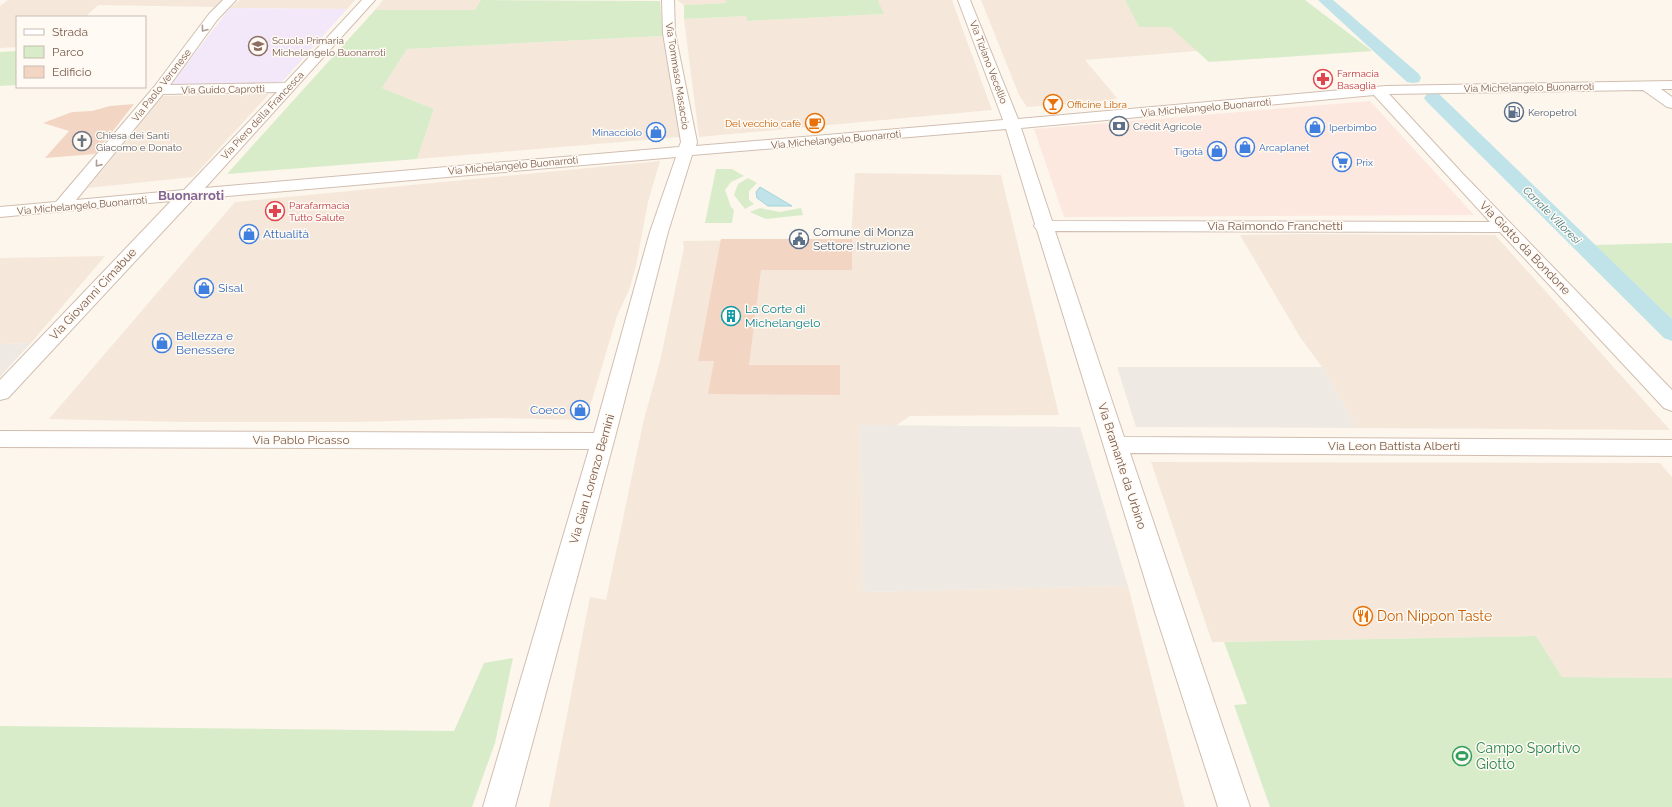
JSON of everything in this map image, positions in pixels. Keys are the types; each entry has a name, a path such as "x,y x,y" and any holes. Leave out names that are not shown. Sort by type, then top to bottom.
{"street":[{"name":"Via Paolo Veronese","path":"61,207 158,90 213,17 230,0"},
{"name":"Via Piero della Francesca","path":"188,195 369,0"},
{"name":"Via Tommaso Masaccio","path":"668,0 669,33 689,142 685,151"},
{"name":"Via Tiziano Vecellio","path":"964,0 1012,124"},
{"path":"1646,85 1672,104"},
{"name":"Via Michelangelo Buonarroti","path":"0,212 1378,91 1421,88 1672,85"},
{"name":"Via Guido Caprotti","path":"158,90 288,87"},
{"name":"Via Giotto da Bondone","path":"1378,91 1672,403"},
{"name":"Via Bramante da Urbino","path":"1012,124 1234,807"},
{"name":"Via Gian Lorenzo Bernini","path":"498,807 603,441 659,232 685,151"},
{"name":"Via Giovanni Cimabue","path":"0,393 188,195"},
{"name":"Via Raimondo Franchetti","path":"1044,226 1506,227"},
{"name":"Via Pablo Picasso","path":"0,439 603,441"},
{"name":"Via Leon Battista Alberti","path":"1115,444 1672,448"}],"shaded area":[{"path":"8,0 223,0 215,7 98,5 86,16 16,16 16,47 0,48 0,6"},
{"path":"240,0 355,0 347,9 230,8"},
{"path":"383,0 481,0 476,10 375,10"},
{"path":"677,0 726,0 727,3 684,5"},
{"path":"878,0 952,0 992,110 699,137 684,19 746,16 747,21 883,14"},
{"path":"981,0 1125,0 1139,27 1170,27 1197,51 1085,60 1117,98 1112,100 1027,107 1019,95"},
{"name":"Scuola Primaria Michelangelo Buonarroti","path":"230,8 347,9 282,82 170,85"},
{"path":"663,36 680,137 417,159 434,109 382,88 407,49"},
{"path":"269,94 193,177 88,188 163,96"},
{"path":"1370,101 1474,215 1064,217 1034,129"},
{"path":"660,161 648,202 636,266 629,290 617,316 586,420 496,418 355,422 185,422 49,419 235,202"},
{"path":"855,173 1001,175 1059,415 910,416 895,426 860,425 863,592 1128,586 1185,807 549,807 590,597 606,600 643,423 660,361 684,248 683,241 851,239"},
{"path":"1240,235 1495,235 1670,430 1357,428 1322,367 1300,337"},
{"path":"105,256 31,343 0,344 0,258"},
{"path":"31,343 15,360 0,377 0,344"},
{"path":"1117,367 1322,367 1357,428 1136,427"},
{"path":"860,425 1080,427 1128,586 863,592"},
{"path":"1151,462 1660,463 1672,477 1672,678 1562,677 1536,636 1212,642"}],"green space":[{"path":"481,0 660,1 663,36 407,49 382,88 434,109 417,159 227,174 375,10 475,10"},
{"path":"726,0 878,0 884,14 747,21 746,16 684,19 684,5 726,3"},
{"path":"1125,0 1305,0 1372,51 1209,62 1170,27 1139,27"},
{"path":"16,51 16,85 0,86 0,52"},
{"path":"716,169 732,169 744,176 731,182 725,190 731,207 734,210 732,223 705,223"},
{"path":"748,178 757,183 749,191 749,200 754,204 745,209 734,195 738,184"},
{"path":"760,208 780,212 801,208 803,215 766,219 750,212"},
{"path":"1672,243 1672,319 1595,245"},
{"name":"Campo Sportivo Giotto","path":"1536,636 1562,677 1672,678 1672,807 1270,807 1234,705 1247,704 1224,642"},
{"path":"513,658 495,743 472,807 0,807 0,726 454,731 484,663"}],"water":[{"path":"760,187 792,206 768,206 757,198 756,192"}],"building":[{"name":"Chiesa dei Santi Giacomo e Donato","path":"134,104 95,154 45,158 69,131 43,123 72,112 92,111 110,106"},
{"name":"La Corte di Michelangelo","path":"721,239 852,239 852,270 761,270 749,365 840,365 840,395 708,394 714,361 698,361"}],"waterway":[{"name":"Canale Villoresi","path":"1325,0 1413,78"},
{"name":"Canale Villoresi","path":"1433,98 1672,333"}],"place":[{"name":"Scuola Primaria Michelangelo Buonarroti","path":"258,46"},
{"name":"Farmacia Basaglia","path":"1323,79"},
{"name":"Officine Libra","path":"1053,104"},
{"name":"Keropetrol","path":"1514,112"},
{"name":"Del vecchio cafè","path":"815,123"},
{"name":"Crédit Agricole","path":"1119,126"},
{"name":"Iperbimbo","path":"1315,127"},
{"name":"Minacciolo","path":"656,132"},
{"name":"Chiesa dei Santi Giacomo e Donato","path":"82,141"},
{"name":"Arcaplanet","path":"1245,147"},
{"name":"Tigotà","path":"1217,151"},
{"name":"Prix","path":"1342,162"},
{"name":"Parafarmacia Tutto Salute","path":"275,211"},
{"name":"Attualità","path":"249,234"},
{"name":"Comune di Monza Settore Istruzione","path":"799,239"},
{"name":"Sisal","path":"204,288"},
{"name":"La Corte di Michelangelo","path":"731,316"},
{"name":"Bellezza e Benessere","path":"162,343"},
{"name":"Coeco","path":"580,410"},
{"name":"Don Nippon Taste","path":"1363,616"},
{"name":"Campo Sportivo Giotto","path":"1462,756"}],"district":[{"name":"Buonarroti","path":"191,195"}]}
